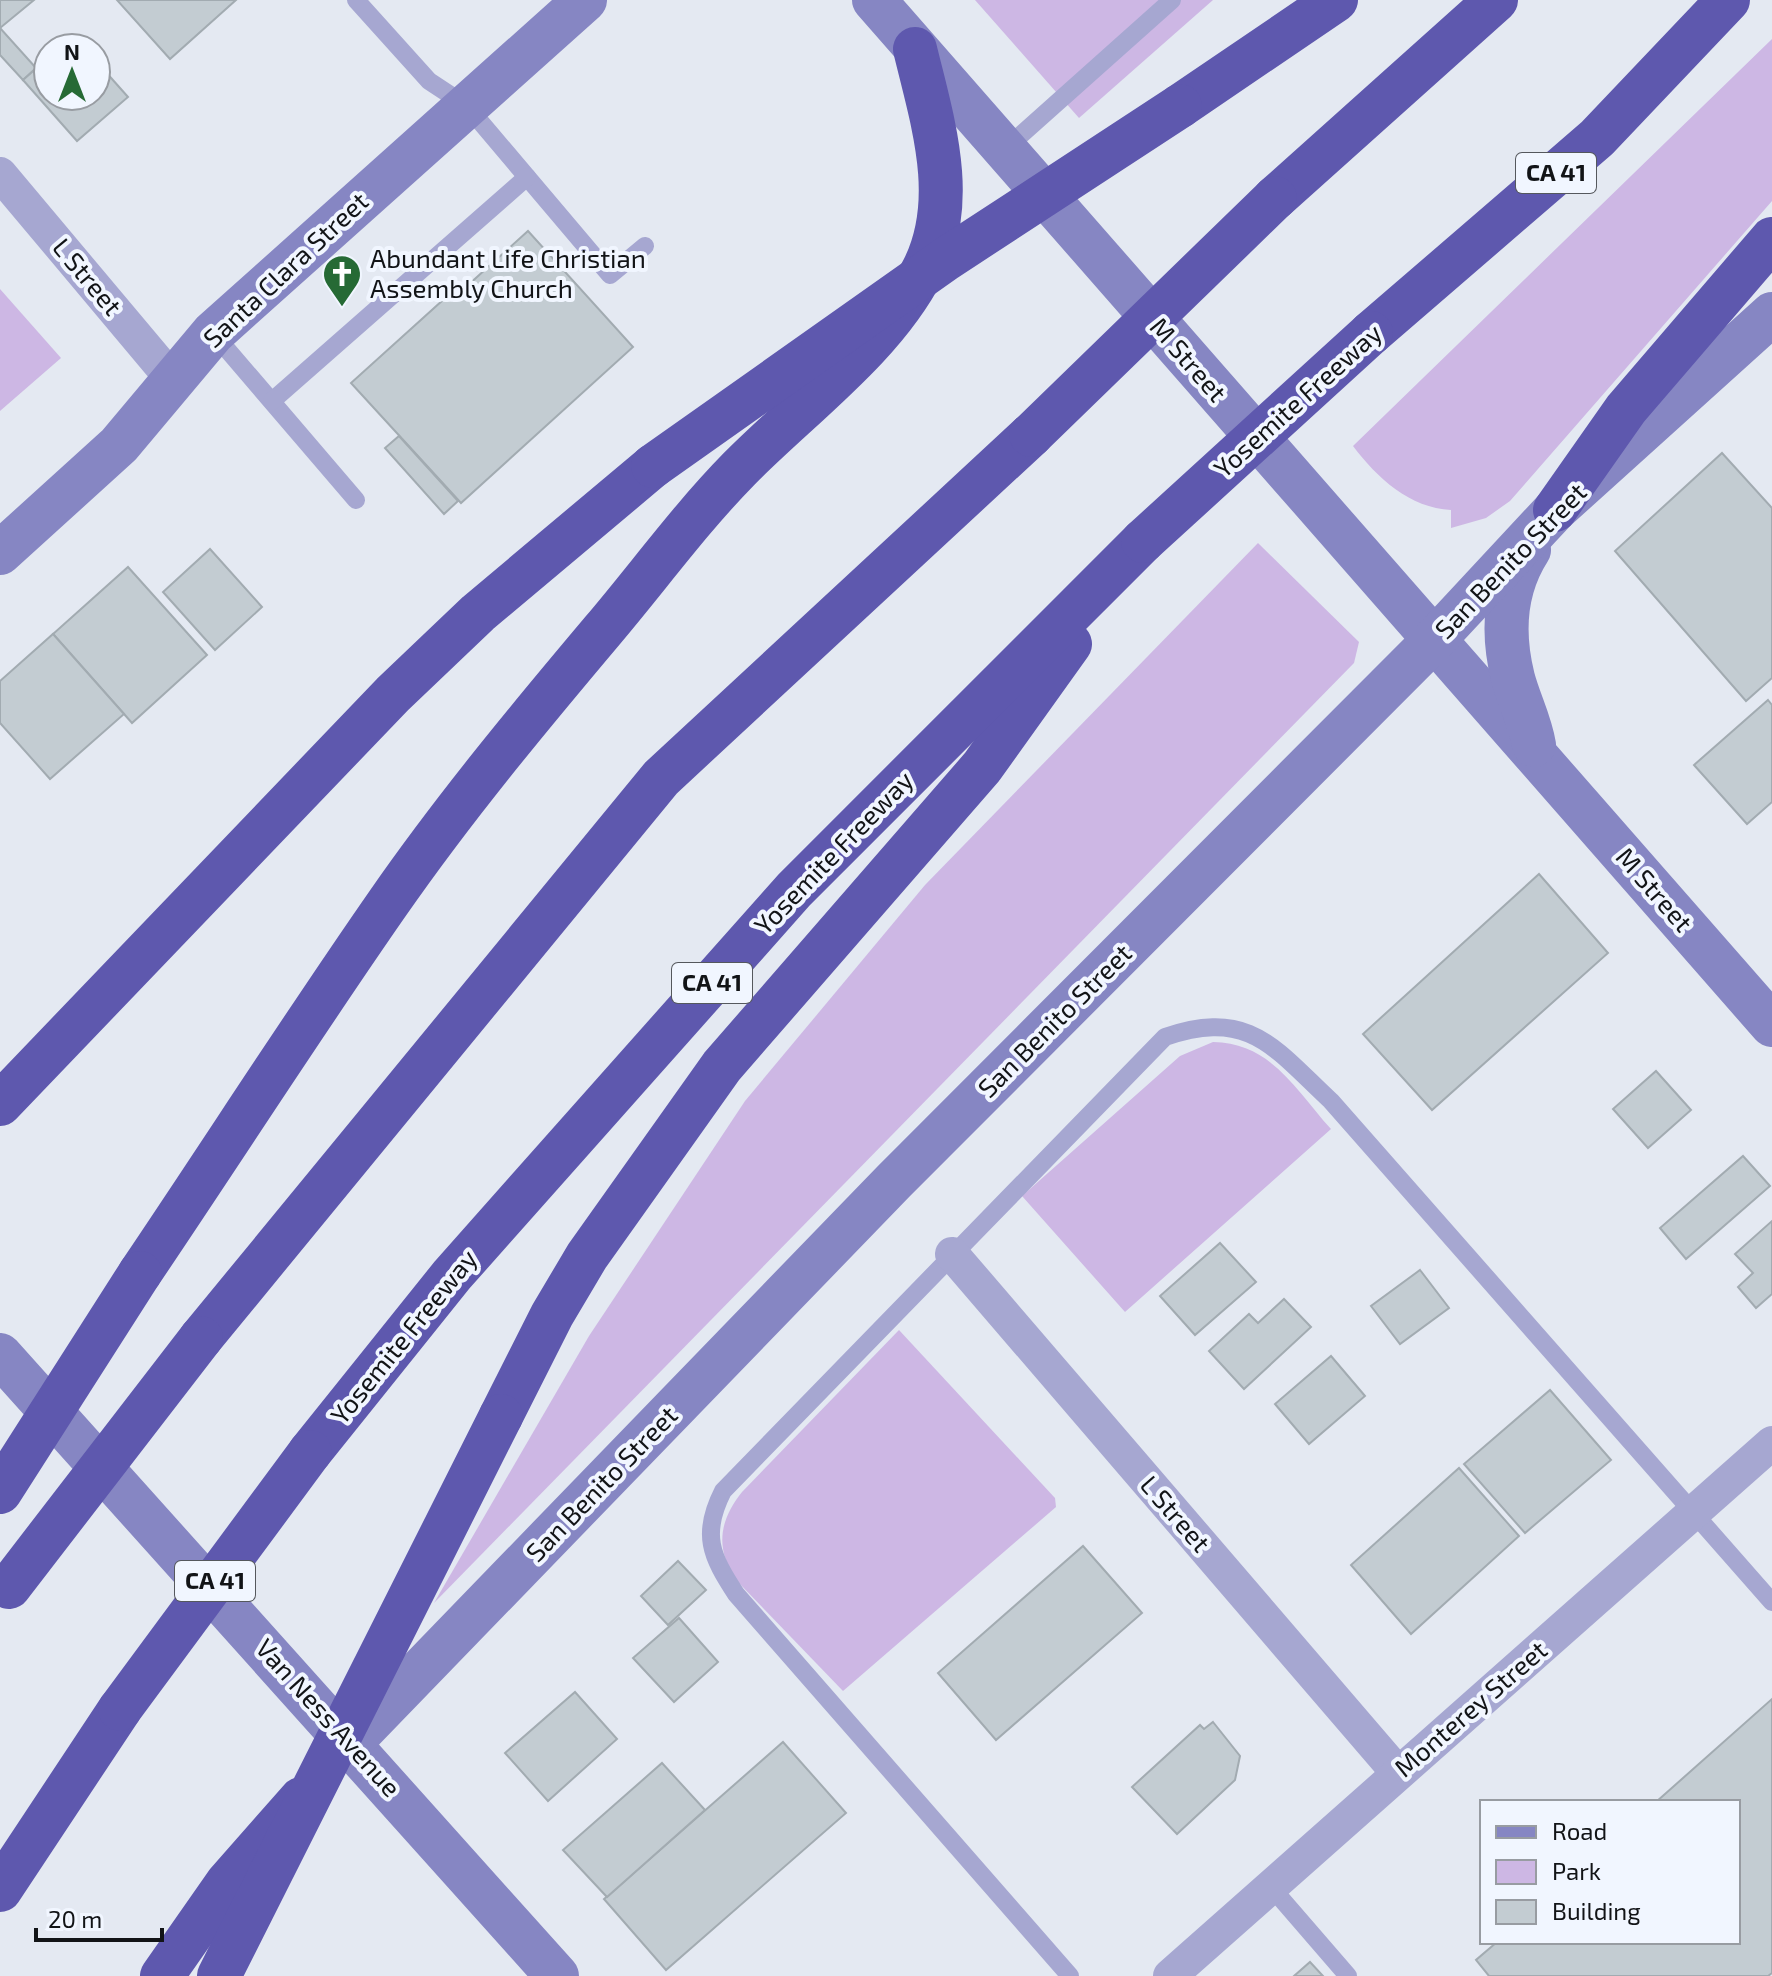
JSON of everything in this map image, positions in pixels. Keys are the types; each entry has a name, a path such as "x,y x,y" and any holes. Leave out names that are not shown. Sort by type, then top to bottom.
{"highway":[{"path":"0,1104 393,694 478,613 653,466 946,259 1336,0"},
{"path":"5,1593 201,1338 661,778 1031,435 1275,198 1496,0"},
{"name":"Yosemite Freeway","path":"0,1890 120,1709 310,1452 452,1275 794,890 1143,541 1371,333 1597,138 1728,0"},
{"path":"0,1492 140,1273 388,902 510,741 737,471 862,351 903,302 924,270 934,242 942,185 938,143 915,49"},
{"path":"1555,510 1626,409 1772,239"},
{"path":"219,1976 552,1315 587,1256 722,1066 982,767 1143,541"},
{"path":"162,1976 227,1883 351,1742"}],"street":[{"name":"Santa Clara Street","path":"0,553 119,445 213,333 585,0"},
{"name":"M Street","path":"874,0 1772,1025"},
{"name":"L Street","path":"0,174 173,380"},
{"name":"San Benito Street","path":"351,1742 894,1181 1434,640 1555,510 1772,314"},
{"name":"M Street","path":"1536,755 1530,723 1514,679 1507,634 1508,598 1517,568 1555,510"},
{"name":"L Street","path":"952,1254 1398,1773"},
{"name":"Van Ness Avenue","path":"0,1355 351,1742 557,1976"},
{"name":"Monterey Street","path":"1177,1974 1398,1773 1772,1443"}],"lane":[{"path":"356,0 429,81 467,106 610,275 645,246"},
{"path":"1004,150 1172,0"},
{"path":"272,401 527,177"},
{"path":"213,333 356,500"},
{"path":"1070,1976 736,1594 714,1559 710,1537 713,1510 723,1491 1165,1037 1197,1026 1229,1027 1262,1037 1331,1101 1772,1602"},
{"path":"1271,1887 1348,1976"}],"green space":[{"path":"975,0 1213,0 1079,118"},
{"path":"1772,39 1772,201 1510,501 1486,518 1451,528 1451,510 1422,504 1384,480 1353,446"},
{"path":"0,289 61,358 0,411"},
{"path":"1258,543 1359,642 1354,663 434,1603 589,1336 745,1101 925,885"},
{"path":"1213,1042 1233,1044 1266,1059 1293,1084 1331,1129 1125,1312 1022,1196 1180,1056"},
{"path":"899,1330 1055,1498 1056,1507 843,1691 736,1580 725,1557 722,1535 728,1513 742,1492"}],"building":[{"path":"0,0 34,0 0,28"},
{"path":"117,0 236,0 170,59"},
{"path":"0,28 32,64 32,72 23,80 0,55"},
{"path":"32,72 32,90 23,80"},
{"path":"112,79 128,97 112,111"},
{"path":"51,112 111,112 77,141"},
{"path":"528,231 633,347 461,503 351,383 453,291 457,295"},
{"path":"399,436 458,501 444,514 385,448"},
{"path":"1722,453 1772,508 1772,678 1746,701 1615,551"},
{"path":"210,549 262,607 215,650 163,592"},
{"path":"128,567 207,655 132,723 53,634"},
{"path":"53,634 124,714 50,779 0,723 0,681"},
{"path":"1768,700 1772,705 1772,802 1747,824 1694,765"},
{"path":"1539,874 1608,953 1432,1110 1363,1034"},
{"path":"1656,1071 1691,1110 1648,1148 1613,1109"},
{"path":"1743,1156 1770,1186 1686,1259 1660,1228"},
{"path":"1772,1221 1772,1294 1756,1308 1738,1287 1753,1273 1735,1254"},
{"path":"1220,1243 1256,1282 1195,1335 1160,1296"},
{"path":"1420,1270 1449,1308 1400,1344 1371,1306"},
{"path":"1284,1299 1311,1327 1244,1389 1209,1351 1249,1314 1258,1323"},
{"path":"1331,1356 1365,1396 1309,1444 1275,1404"},
{"path":"1550,1390 1611,1460 1525,1533 1464,1464"},
{"path":"1459,1468 1519,1536 1411,1634 1351,1565"},
{"path":"1083,1546 1142,1613 996,1740 938,1673"},
{"path":"678,1561 706,1590 668,1625 641,1596"},
{"path":"679,1618 718,1662 674,1702 633,1658"},
{"path":"575,1692 617,1739 548,1801 505,1753"},
{"path":"1772,1699 1772,1973 1768,1976 1489,1976 1476,1960 1495,1944 1740,1944 1740,1800 1658,1800"},
{"path":"1213,1722 1240,1756 1235,1780 1177,1834 1132,1787 1200,1725 1204,1729"},
{"path":"783,1742 846,1813 666,1970 604,1899"},
{"path":"662,1763 705,1810 607,1897 563,1850"},
{"path":"1310,1962 1323,1976 1294,1976"}],"place":[{"name":"Abundant Life Christian Assembly Church","path":"342,308"}]}
